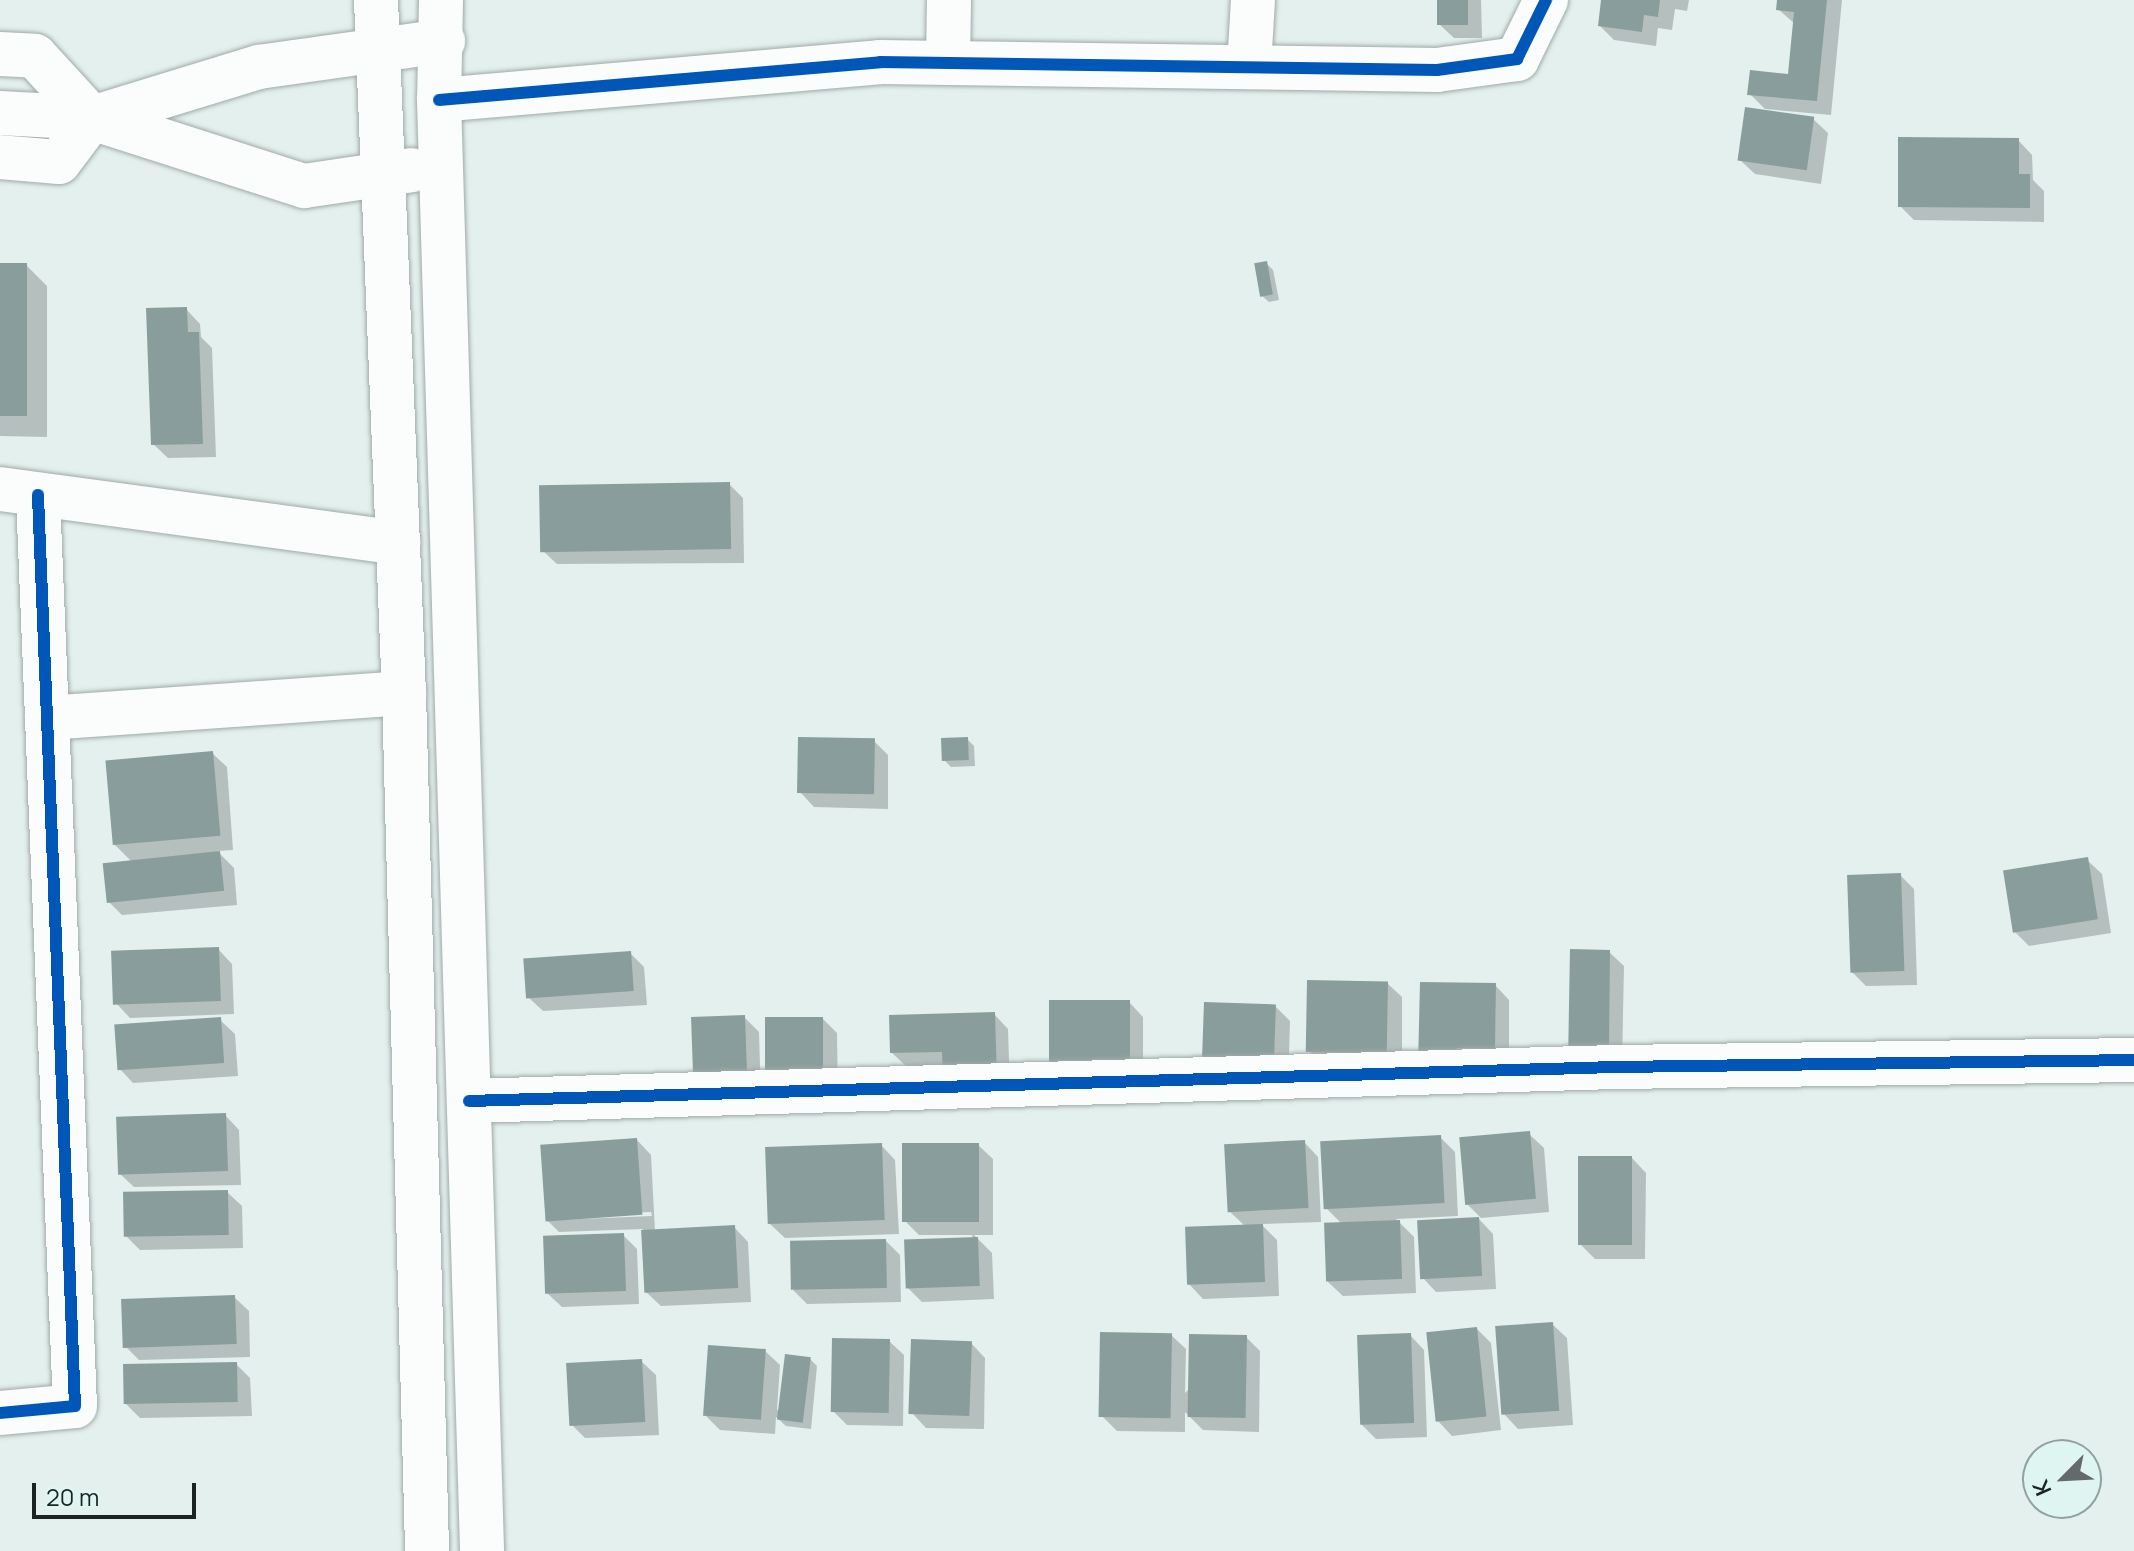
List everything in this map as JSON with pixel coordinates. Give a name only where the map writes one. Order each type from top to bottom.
[{"type":"street","points":[[376,0],[404,693],[427,1551]]},
{"type":"street","points":[[948,63],[949,0]]},
{"type":"street","points":[[1249,67],[1253,0]]},
{"type":"street","points":[[439,100],[880,62],[1437,70],[1517,59],[1546,0]]},
{"type":"street","points":[[0,157],[59,162],[92,118],[259,67],[378,48],[442,20],[439,100],[482,1551]]},
{"type":"street","points":[[0,54],[35,56],[92,118]]},
{"type":"street","points":[[0,113],[92,118],[304,186],[383,176],[442,164]]},
{"type":"street","points":[[0,1413],[75,1406],[47,718],[19,492],[398,543]]},
{"type":"street","points":[[47,718],[404,693]]},
{"type":"street","points":[[469,1101],[1616,1067],[2134,1060]]},
{"type":"building","points":[[1437,0],[1468,0],[1468,25],[1437,25]]},
{"type":"building","points":[[1601,0],[1660,0],[1658,17],[1644,15],[1642,32],[1598,26]]},
{"type":"building","points":[[1777,0],[1827,0],[1817,101],[1747,95],[1750,70],[1788,74],[1794,12],[1776,10]]},
{"type":"building","points":[[1745,107],[1814,117],[1807,170],[1737,160]]},
{"type":"building","points":[[1898,137],[2019,138],[2019,174],[2030,174],[2030,208],[1898,207]]},
{"type":"building","points":[[1267,261],[1273,294],[1260,297],[1254,263]]},
{"type":"building","points":[[0,263],[27,263],[27,416],[0,416]]},
{"type":"building","points":[[187,307],[188,332],[199,332],[203,444],[151,445],[146,308]]},
{"type":"building","points":[[730,482],[731,549],[540,552],[539,485]]},
{"type":"building","points":[[798,737],[875,738],[874,794],[797,793]]},
{"type":"building","points":[[968,737],[969,760],[942,761],[941,738]]},
{"type":"building","points":[[213,751],[220,836],[113,845],[105,760]]},
{"type":"building","points":[[220,851],[224,891],[107,903],[103,863]]},
{"type":"building","points":[[2088,857],[2098,919],[2013,933],[2003,870]]},
{"type":"building","points":[[1901,873],[1904,971],[1850,973],[1847,875]]},
{"type":"building","points":[[219,947],[221,1001],[113,1005],[111,951]]},
{"type":"building","points":[[1570,949],[1610,950],[1609,1049],[1568,1063]]},
{"type":"building","points":[[631,951],[634,991],[526,998],[523,959]]},
{"type":"building","points":[[1307,980],[1388,981],[1387,1053],[1306,1052]]},
{"type":"building","points":[[1420,982],[1496,983],[1495,1049],[1457,1048],[1456,1066],[1418,1065]]},
{"type":"building","points":[[1049,1000],[1130,1000],[1130,1074],[1049,1074]]},
{"type":"building","points":[[1204,1002],[1276,1005],[1274,1074],[1202,1072]]},
{"type":"building","points":[[995,1012],[997,1080],[943,1081],[942,1052],[890,1053],[889,1015]]},
{"type":"building","points":[[745,1015],[748,1087],[694,1089],[691,1017]]},
{"type":"building","points":[[221,1017],[224,1063],[117,1070],[114,1024]]},
{"type":"building","points":[[765,1017],[823,1017],[823,1085],[765,1085]]},
{"type":"building","points":[[226,1113],[228,1171],[118,1175],[116,1117]]},
{"type":"building","points":[[1530,1131],[1536,1199],[1465,1205],[1459,1137]]},
{"type":"building","points":[[1441,1135],[1445,1203],[1324,1209],[1320,1141]]},
{"type":"building","points":[[637,1138],[642,1215],[546,1222],[540,1145]]},
{"type":"building","points":[[1305,1140],[1309,1208],[1228,1212],[1224,1144]]},
{"type":"building","points":[[882,1143],[885,1220],[768,1224],[765,1147]]},
{"type":"building","points":[[902,1143],[979,1143],[979,1222],[902,1222]]},
{"type":"building","points":[[1578,1156],[1632,1156],[1632,1245],[1578,1245]]},
{"type":"building","points":[[228,1190],[229,1235],[124,1237],[123,1192]]},
{"type":"building","points":[[1479,1217],[1482,1276],[1420,1279],[1417,1220]]},
{"type":"building","points":[[1400,1220],[1402,1279],[1326,1282],[1324,1223]]},
{"type":"building","points":[[1263,1224],[1265,1282],[1187,1285],[1185,1227]]},
{"type":"building","points":[[735,1225],[738,1288],[644,1293],[641,1230]]},
{"type":"building","points":[[624,1233],[626,1291],[545,1294],[543,1236]]},
{"type":"building","points":[[978,1237],[980,1286],[906,1289],[904,1240]]},
{"type":"building","points":[[886,1239],[887,1288],[791,1290],[790,1241]]},
{"type":"building","points":[[235,1295],[237,1344],[123,1348],[121,1299]]},
{"type":"building","points":[[1553,1322],[1559,1411],[1501,1415],[1495,1326]]},
{"type":"building","points":[[1477,1327],[1486,1417],[1436,1422],[1426,1332]]},
{"type":"building","points":[[1100,1332],[1172,1333],[1171,1418],[1099,1417]]},
{"type":"building","points":[[1411,1333],[1414,1423],[1360,1425],[1357,1335]]},
{"type":"building","points":[[1189,1334],[1247,1335],[1246,1418],[1188,1417]]},
{"type":"building","points":[[832,1338],[890,1339],[889,1413],[831,1412]]},
{"type":"building","points":[[911,1339],[972,1341],[969,1416],[908,1414]]},
{"type":"building","points":[[708,1345],[766,1349],[761,1420],[703,1416]]},
{"type":"building","points":[[785,1354],[811,1357],[803,1423],[777,1420]]},
{"type":"building","points":[[642,1359],[645,1422],[569,1426],[566,1363]]},
{"type":"building","points":[[237,1362],[238,1402],[124,1404],[123,1364]]},
{"type":"cycle path","points":[[439,100],[880,62],[1437,70],[1517,59],[1546,0]]},
{"type":"cycle path","points":[[0,1413],[75,1406],[38,495]]},
{"type":"cycle path","points":[[469,1101],[1616,1067],[2134,1060]]}]
